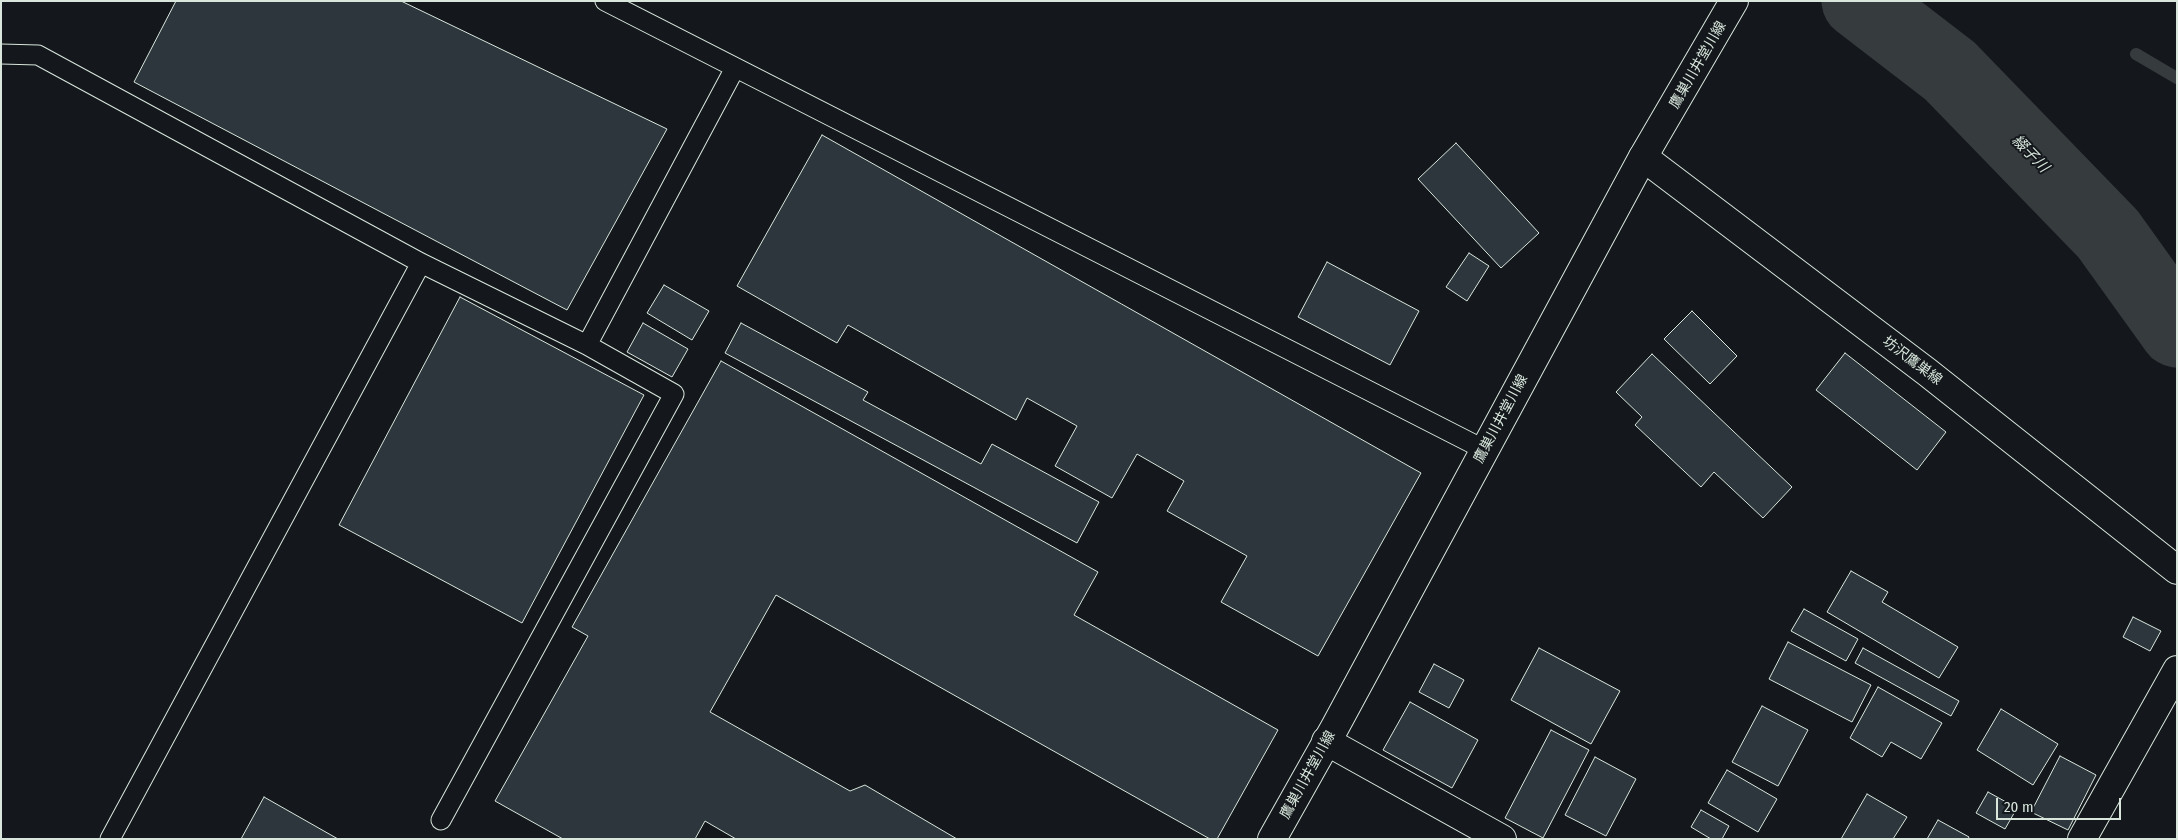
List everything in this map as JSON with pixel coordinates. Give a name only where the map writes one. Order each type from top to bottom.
[{"type":"main road","name":"鷹巣川井堂川線","points":[[1272,839],[1643,157],[1734,1]]},
{"type":"main road","name":"坊沢鷹巣線","points":[[1643,157],[1927,372],[2177,570]]},
{"type":"main road","points":[[2082,839],[2177,670]]},
{"type":"main road","points":[[1326,741],[1502,839]]},
{"type":"lane","points":[[605,1],[1484,450]]},
{"type":"lane","points":[[1,54],[38,55],[421,263],[586,345],[674,394],[441,820]]},
{"type":"lane","points":[[586,345],[735,68]]},
{"type":"lane","points":[[110,839],[421,263]]},
{"type":"building","points":[[176,1],[401,1],[667,129],[567,310],[134,82]]},
{"type":"building","points":[[822,135],[1421,473],[1318,656],[1221,602],[1247,556],[1167,511],[1184,481],[1137,454],[1112,498],[1055,466],[1077,426],[1027,398],[1016,420],[848,325],[837,343],[737,286]]},
{"type":"building","points":[[1456,143],[1539,233],[1501,268],[1418,179]]},
{"type":"building","points":[[1469,253],[1489,266],[1467,301],[1446,287]]},
{"type":"building","points":[[1327,262],[1419,311],[1390,365],[1298,317]]},
{"type":"building","points":[[664,285],[709,311],[692,340],[647,313]]},
{"type":"building","points":[[460,297],[644,395],[522,623],[339,525]]},
{"type":"building","points":[[1692,311],[1737,356],[1710,384],[1664,339]]},
{"type":"building","points":[[643,323],[688,349],[672,377],[627,352]]},
{"type":"building","points":[[741,323],[868,392],[863,400],[981,464],[992,444],[1099,502],[1077,543],[725,353]]},
{"type":"building","points":[[1845,353],[1946,432],[1917,470],[1816,390]]},
{"type":"building","points":[[1652,354],[1792,487],[1763,518],[1714,472],[1701,487],[1635,425],[1642,417],[1616,392]]},
{"type":"building","points":[[721,361],[1098,572],[1074,615],[1278,730],[1217,839],[1210,839],[776,595],[710,712],[850,791],[865,785],[957,839],[736,839],[705,821],[695,839],[563,839],[495,801],[588,636],[572,627]]},
{"type":"building","points":[[1851,571],[1888,592],[1882,602],[1958,647],[1939,678],[1827,612]]},
{"type":"building","points":[[1804,609],[1858,639],[1846,661],[1791,631]]},
{"type":"building","points":[[2133,617],[2161,631],[2150,651],[2123,637]]},
{"type":"building","points":[[1788,642],[1871,685],[1852,722],[1769,679]]},
{"type":"building","points":[[1539,648],[1620,691],[1591,744],[1511,700]]},
{"type":"building","points":[[1863,648],[1959,701],[1951,716],[1855,663]]},
{"type":"building","points":[[1434,664],[1464,680],[1449,708],[1419,692]]},
{"type":"building","points":[[1878,687],[1942,723],[1921,759],[1891,742],[1882,757],[1850,738]]},
{"type":"building","points":[[1410,702],[1478,740],[1452,788],[1383,750]]},
{"type":"building","points":[[1762,706],[1808,730],[1778,786],[1732,762]]},
{"type":"building","points":[[2001,709],[2058,744],[2033,785],[1977,750]]},
{"type":"building","points":[[1551,730],[1589,750],[1543,838],[1505,818]]},
{"type":"building","points":[[2060,756],[2096,775],[2068,830],[2031,812]]},
{"type":"building","points":[[1595,757],[1636,779],[1606,836],[1565,815]]},
{"type":"building","points":[[1727,770],[1777,799],[1758,832],[1708,803]]},
{"type":"building","points":[[1988,792],[2017,808],[2005,829],[1976,813]]},
{"type":"building","points":[[1867,794],[1907,817],[1893,839],[1841,839]]},
{"type":"building","points":[[264,797],[338,839],[241,839]]},
{"type":"building","points":[[1701,810],[1729,826],[1722,839],[1711,839],[1691,827]]},
{"type":"building","points":[[1938,820],[1969,837],[1968,839],[1927,839]]},
{"type":"waterway","name":"綴子川","points":[[1859,1],[1950,71],[2108,234],[2177,330]]},
{"type":"waterway","points":[[2136,54],[2177,78]]}]
